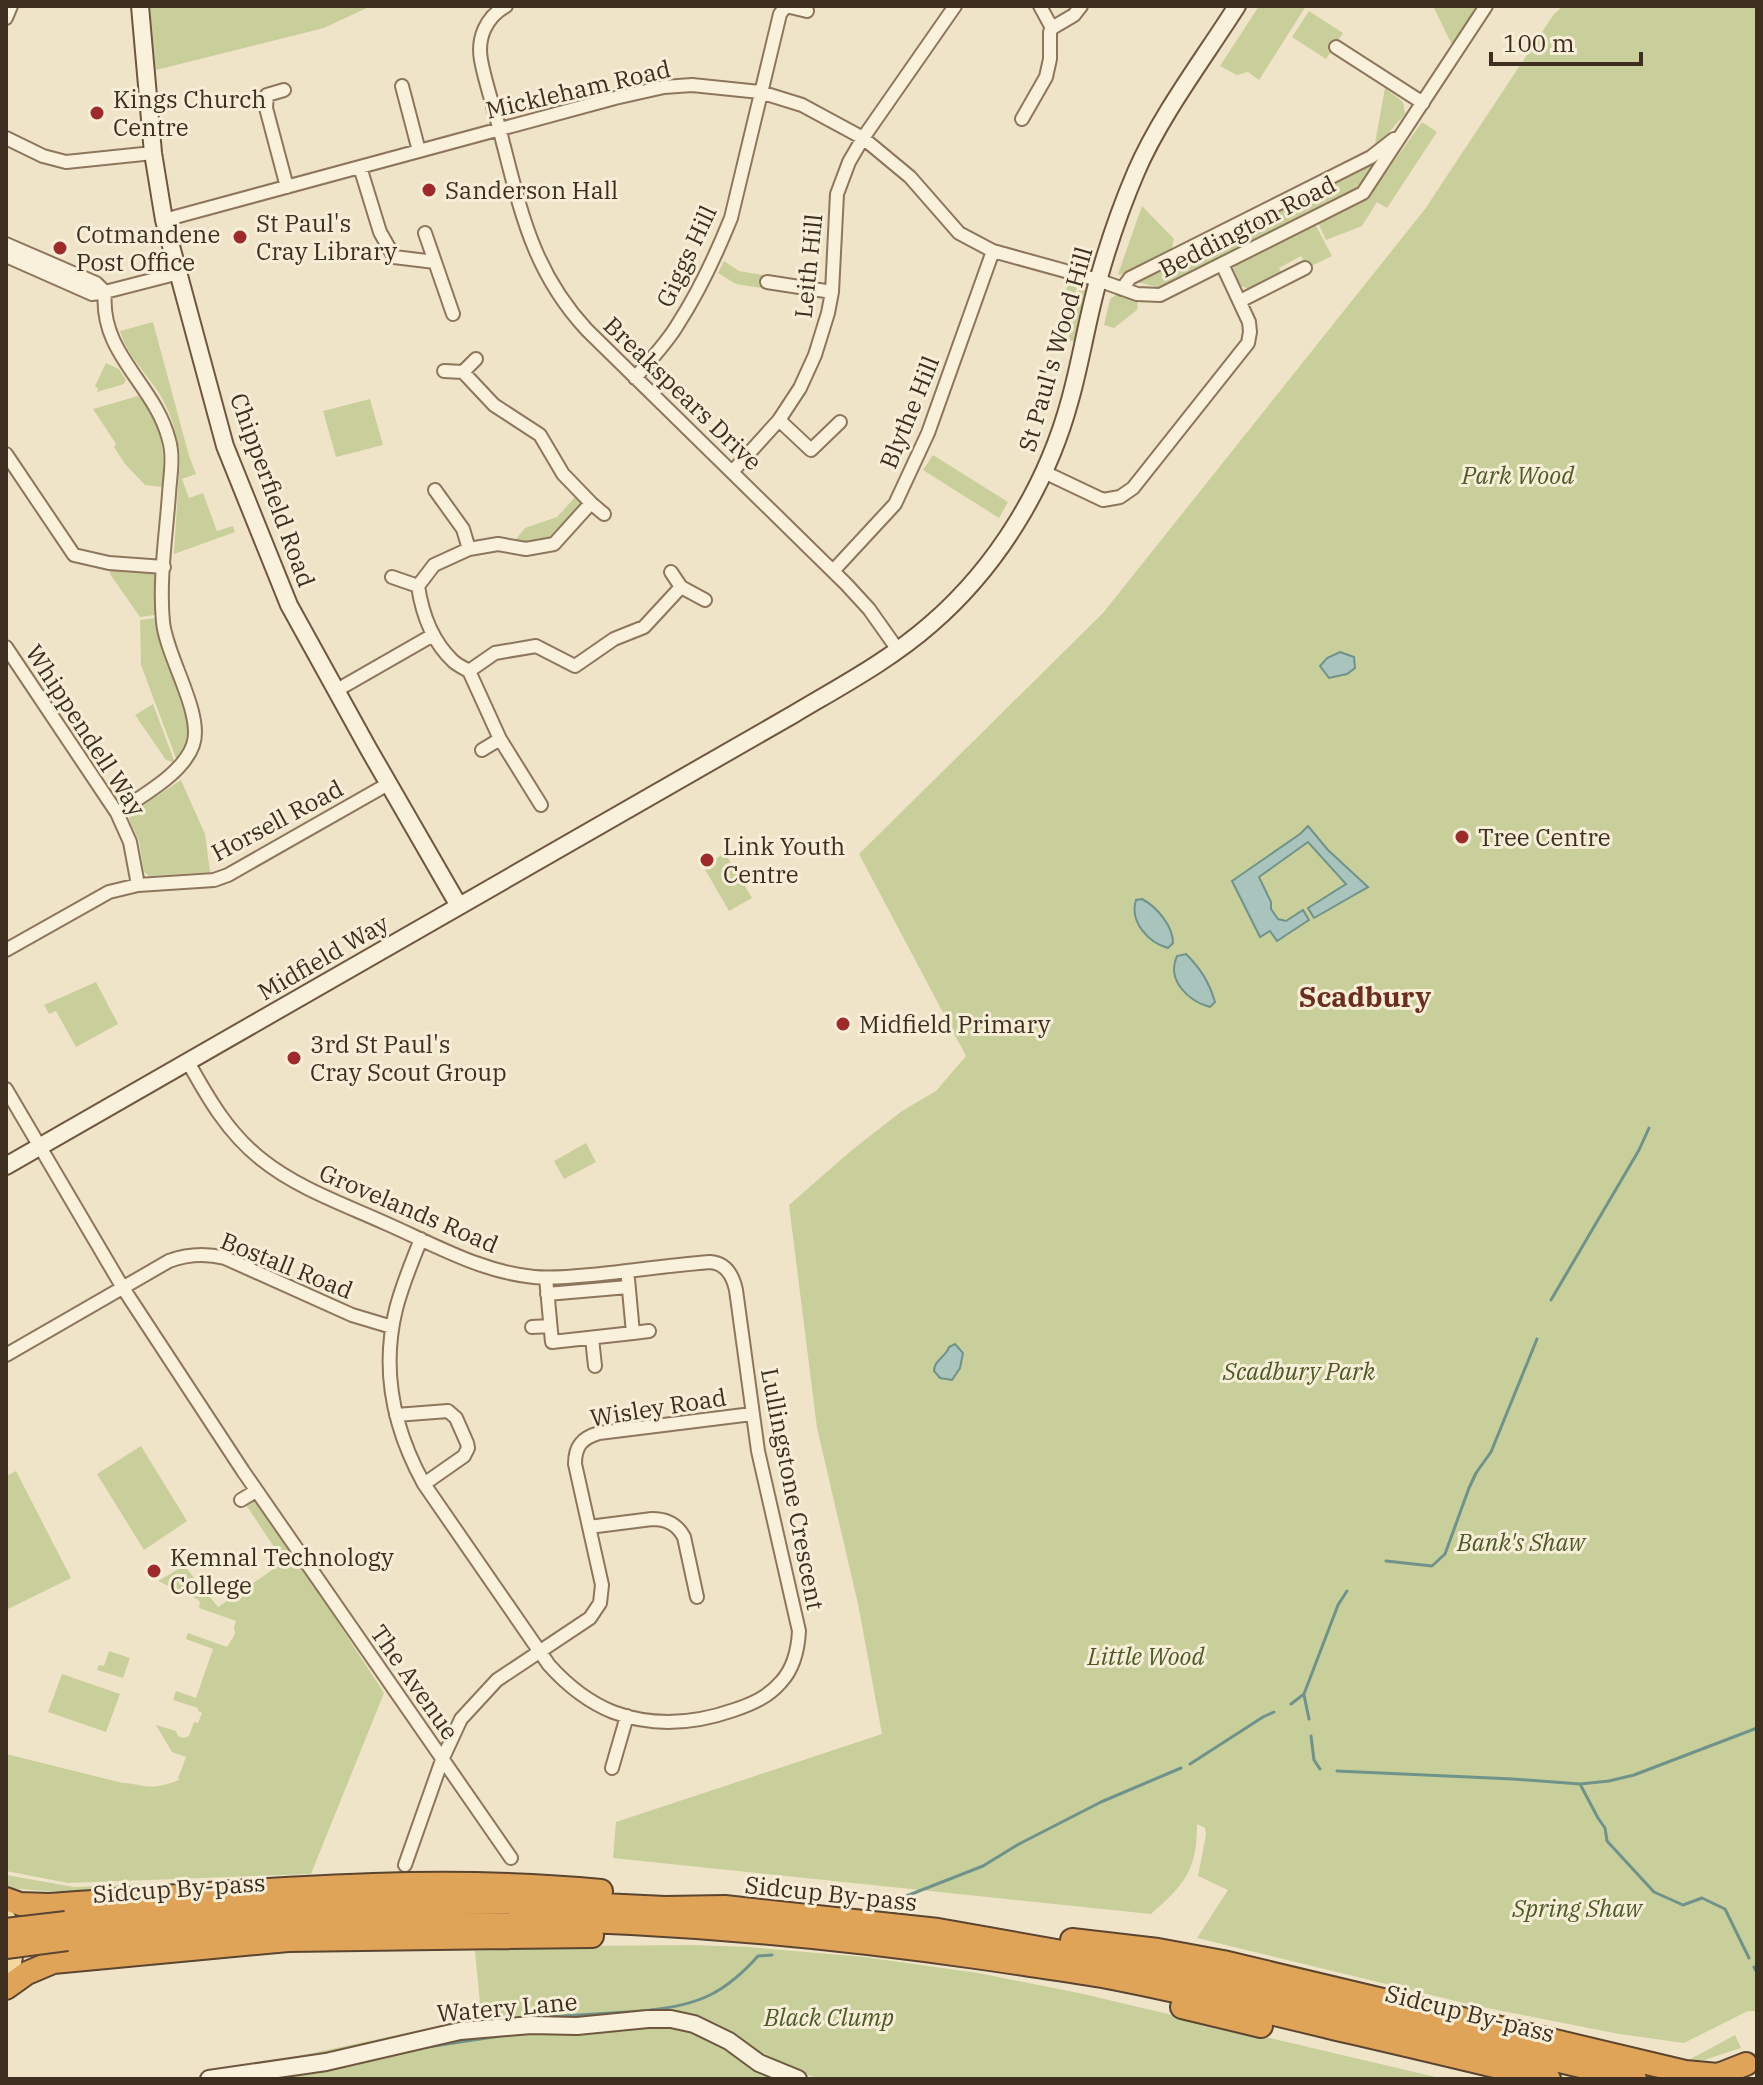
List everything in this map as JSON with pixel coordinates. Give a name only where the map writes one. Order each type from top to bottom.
[{"type":"highway","points":[[6,1899],[20,1904],[49,1905],[366,1884],[505,1883],[640,1894],[725,1907]]},
{"type":"highway","name":"Sidcup By-pass","points":[[6,1947],[66,1931],[166,1914],[354,1903],[540,1902],[665,1908],[725,1907],[938,1930],[1220,1980],[1635,2079]]},
{"type":"highway","name":"Sidcup By-pass","points":[[6,1930],[166,1930],[369,1920],[539,1920],[753,1932],[922,1949],[1100,1976],[1222,2000],[1549,2079]]},
{"type":"highway","points":[[938,1930],[1010,1932],[1158,1950],[1223,1962],[1685,2072],[1718,2075],[1744,2067]]},
{"type":"highway","points":[[6,1986],[53,1962],[266,1941],[753,1932]]},
{"type":"highway","points":[[922,1949],[1488,2079]]},
{"type":"main road","points":[[6,1918],[14,1939],[6,1986]]},
{"type":"street","points":[[6,18],[11,6]]},
{"type":"street","name":"Chipperfield Road","points":[[140,6],[153,153],[164,220],[225,446],[289,605],[459,906]]},
{"type":"street","name":"Breakspears Drive","points":[[506,6],[488,22],[480,46],[482,69],[529,238],[545,274],[577,319],[833,571],[869,609],[898,650]]},
{"type":"street","points":[[786,6],[807,11]]},
{"type":"street","name":"Giggs Hill","points":[[635,378],[677,327],[710,269],[731,218],[780,14],[786,6]]},
{"type":"street","name":"Leith Hill","points":[[732,472],[779,420],[800,388],[815,355],[832,292],[837,194],[849,162],[955,6]]},
{"type":"street","points":[[1040,6],[1052,28]]},
{"type":"street","points":[[1022,119],[1046,77],[1052,28],[1074,15],[1081,6]]},
{"type":"street","name":"St Paul's Wood Hill","points":[[664,789],[898,650],[931,624],[978,575],[1011,530],[1044,472],[1070,400],[1098,280],[1138,169],[1168,112],[1237,6]]},
{"type":"street","name":"Beddington Road","points":[[1098,280],[1145,296],[1160,295],[1363,193],[1486,6]]},
{"type":"street","points":[[1336,47],[1423,103]]},
{"type":"street","name":"Mickleham Road","points":[[164,220],[615,98],[664,87],[692,85],[760,92],[802,105],[863,138],[910,177],[959,233],[993,251],[1098,280]]},
{"type":"street","points":[[402,86],[399,101],[419,151]]},
{"type":"street","points":[[284,90],[267,95],[266,108],[287,187]]},
{"type":"street","name":"Beddington Road","points":[[1122,289],[1130,278],[1371,157],[1406,129]]},
{"type":"street","points":[[6,138],[43,156],[66,162],[153,153]]},
{"type":"street","points":[[360,167],[380,232],[394,257],[435,262]]},
{"type":"street","points":[[425,233],[453,314]]},
{"type":"street","points":[[6,244],[96,283],[105,292],[104,307],[113,343],[154,402],[170,441],[163,626],[194,719],[195,742],[178,768],[117,813]]},
{"type":"street","name":"Blythe Hill","points":[[833,571],[895,504],[928,433],[993,251]]},
{"type":"street","points":[[6,256],[92,294],[179,273]]},
{"type":"street","points":[[1044,472],[1103,500],[1129,492],[1245,349],[1250,337],[1250,327],[1222,264]]},
{"type":"street","points":[[1240,301],[1305,268]]},
{"type":"street","points":[[767,282],[832,292]]},
{"type":"street","points":[[463,372],[476,359]]},
{"type":"street","points":[[444,371],[463,372],[494,405],[540,435],[563,474],[604,514]]},
{"type":"street","points":[[779,420],[811,450],[840,422]]},
{"type":"street","points":[[6,454],[74,555],[109,563],[164,567]]},
{"type":"street","points":[[435,490],[463,529],[469,549]]},
{"type":"street","points":[[541,805],[500,739],[469,671],[453,661],[433,635],[422,609],[418,586],[434,565],[469,549],[498,544],[526,549],[554,544],[591,503]]},
{"type":"street","points":[[671,572],[681,587],[705,600]]},
{"type":"street","points":[[392,577],[418,586]]},
{"type":"street","points":[[469,671],[495,653],[536,646],[575,666],[614,639],[644,627],[681,587]]},
{"type":"street","points":[[337,690],[433,635]]},
{"type":"street","name":"Whippendell Way","points":[[6,647],[117,813],[130,842],[138,885]]},
{"type":"street","points":[[482,750],[500,739]]},
{"type":"street","name":"Horsell Road","points":[[6,950],[109,892],[138,885],[198,881],[228,875],[388,784]]},
{"type":"street","name":"Midfield Way","points":[[6,1166],[664,789]]},
{"type":"street","name":"Grovelands Road","points":[[188,1062],[223,1120],[260,1159],[294,1182],[484,1266],[546,1278],[716,1262]]},
{"type":"street","name":"The Avenue","points":[[6,1089],[123,1288],[256,1491],[511,1858]]},
{"type":"street","name":"Lullingstone Crescent","points":[[421,1239],[392,1327],[390,1368],[396,1415],[406,1447],[424,1484],[539,1652],[559,1676],[602,1707],[627,1716],[668,1722],[699,1720],[762,1698],[781,1682],[792,1665],[798,1642],[797,1620],[758,1451],[734,1281],[730,1272],[716,1262]]},
{"type":"street","name":"Bostall Road","points":[[6,1355],[169,1261],[193,1254],[225,1258],[352,1315],[392,1327]]},
{"type":"street","points":[[627,1271],[633,1333]]},
{"type":"street","points":[[546,1278],[552,1342],[649,1331]]},
{"type":"street","points":[[547,1294],[628,1287]]},
{"type":"street","points":[[532,1327],[550,1326]]},
{"type":"street","points":[[592,1338],[595,1366]]},
{"type":"street","points":[[396,1415],[448,1411],[456,1418],[467,1443],[464,1456],[424,1484]]},
{"type":"street","name":"Wisley Road","points":[[405,1865],[442,1760],[461,1719],[497,1680],[590,1618],[600,1603],[602,1585],[575,1464],[579,1443],[599,1433],[752,1414]]},
{"type":"street","points":[[241,1500],[256,1491]]},
{"type":"street","points":[[589,1527],[652,1519],[669,1522],[684,1537],[697,1597]]},
{"type":"street","points":[[612,1768],[627,1716]]},
{"type":"street","name":"Watery Lane","points":[[209,2079],[326,2062],[460,2031],[671,2019],[710,2031],[759,2063],[798,2079]]},
{"type":"green space","points":[[150,6],[371,6],[324,28],[156,70]]},
{"type":"green space","points":[[1259,6],[1306,6],[1259,80],[1248,72],[1237,75],[1220,66]]},
{"type":"green space","points":[[1433,6],[1479,6],[1452,45]]},
{"type":"green space","name":"Scadbury Park","points":[[1563,6],[1757,6],[1757,2011],[1748,2011],[1684,2043],[1619,2034],[1472,2005],[1197,1938],[1228,1890],[1198,1876],[1206,1835],[1205,1828],[1197,1824],[1195,1853],[1187,1875],[1173,1894],[1151,1914],[613,1858],[616,1822],[882,1734],[858,1604],[817,1428],[789,1205],[902,1111],[936,1091],[966,1056],[859,854],[1103,613],[1425,209],[1554,14]]},
{"type":"green space","points":[[1309,11],[1343,33],[1326,59],[1292,37]]},
{"type":"green space","points":[[1385,88],[1403,102],[1405,114],[1383,139],[1375,143]]},
{"type":"green space","points":[[1422,122],[1437,132],[1387,208],[1377,202],[1362,226],[1326,240],[1318,223],[1369,196]]},
{"type":"green space","points":[[1387,151],[1360,189],[1160,288],[1134,281]]},
{"type":"green space","points":[[1142,206],[1174,239],[1172,249],[1120,275],[1118,274]]},
{"type":"green space","points":[[1315,224],[1332,256],[1307,268],[1301,256],[1279,268],[1283,275],[1252,290],[1241,286],[1233,268],[1235,265]]},
{"type":"green space","points":[[724,261],[739,271],[763,275],[761,288],[736,284],[718,273]]},
{"type":"green space","points":[[1068,282],[1077,287],[1065,340],[1056,338]]},
{"type":"green space","points":[[1080,285],[1089,287],[1077,342],[1068,340]]},
{"type":"green space","points":[[1117,294],[1138,301],[1137,310],[1114,328],[1104,325],[1110,299]]},
{"type":"green space","points":[[153,322],[196,474],[182,479],[189,498],[203,493],[217,531],[233,526],[235,532],[174,554],[180,456],[177,438],[162,398],[131,354],[120,331]]},
{"type":"green space","points":[[106,363],[119,369],[126,380],[124,384],[97,392],[95,386]]},
{"type":"green space","points":[[138,396],[157,426],[163,463],[162,487],[145,485],[125,464],[93,409]]},
{"type":"green space","points":[[370,399],[383,445],[336,457],[323,411]]},
{"type":"green space","points":[[933,455],[1008,502],[999,518],[923,470]]},
{"type":"green space","points":[[576,496],[581,503],[580,509],[552,540],[527,546],[512,544],[525,528],[557,517]]},
{"type":"green space","points":[[110,570],[156,574],[155,615],[140,617]]},
{"type":"green space","points":[[156,618],[161,644],[188,724],[185,749],[177,761],[141,665],[140,620]]},
{"type":"green space","points":[[153,704],[175,763],[166,760],[135,715]]},
{"type":"green space","points":[[181,780],[205,834],[210,872],[149,876],[144,872],[139,841],[129,819],[130,814]]},
{"type":"green space","points":[[725,853],[752,898],[729,911],[703,866]]},
{"type":"green space","points":[[96,982],[118,1024],[76,1047],[56,1011],[49,1014],[44,1005]]},
{"type":"green space","points":[[586,1143],[596,1162],[564,1179],[554,1161]]},
{"type":"green space","points":[[141,1446],[187,1521],[144,1550],[97,1474]]},
{"type":"green space","points":[[16,1471],[71,1578],[6,1610],[6,1476]]},
{"type":"green space","points":[[255,1495],[384,1693],[311,1874],[68,1883],[6,1871],[6,1754],[123,1783],[153,1786],[179,1780],[186,1757],[172,1752],[156,1725],[176,1731],[183,1738],[189,1736],[194,1722],[198,1723],[202,1713],[198,1708],[173,1700],[176,1691],[196,1698],[213,1649],[186,1639],[188,1633],[227,1647],[235,1634],[236,1621],[199,1608],[197,1599],[158,1581],[182,1567],[187,1569],[218,1607],[284,1562],[244,1502]]},
{"type":"green space","points":[[109,1651],[130,1658],[123,1678],[97,1670],[99,1665],[104,1666]]},
{"type":"green space","points":[[62,1674],[120,1694],[106,1732],[48,1712]]},
{"type":"green space","points":[[6,1875],[74,1887],[298,1878],[74,1893],[6,1888]]},
{"type":"green space","name":"Black Clump","points":[[692,1945],[864,1957],[978,1973],[1079,1993],[1444,2079],[822,2079],[784,2069],[731,2038],[631,2016],[275,2061],[477,2018],[480,2004],[475,1951]]},
{"type":"green space","points":[[617,2027],[692,2027],[786,2079],[271,2079],[407,2053],[455,2036]]},
{"type":"green space","points":[[1735,2035],[1741,2048],[1704,2060],[1685,2062]]},
{"type":"water","points":[[1340,652],[1354,657],[1355,668],[1347,674],[1329,678],[1320,666],[1327,658]]},
{"type":"water","points":[[1308,826],[1328,850],[1368,887],[1314,918],[1308,908],[1346,884],[1308,842],[1259,877],[1278,919],[1286,921],[1303,910],[1309,920],[1277,941],[1270,931],[1260,937],[1232,881]]},
{"type":"water","points":[[1142,899],[1167,924],[1173,943],[1168,948],[1154,941],[1138,924],[1136,900]]},
{"type":"water","points":[[1186,954],[1210,988],[1215,1002],[1210,1007],[1187,995],[1177,981],[1174,965],[1177,956]]},
{"type":"water","points":[[955,1344],[963,1353],[960,1368],[952,1380],[940,1378],[934,1371],[936,1364]]},
{"type":"waterway","points":[[1551,1300],[1649,1128]]},
{"type":"waterway","points":[[1386,1561],[1432,1566],[1445,1554],[1469,1488],[1491,1452],[1537,1339]]},
{"type":"waterway","points":[[1291,1704],[1304,1694],[1338,1605],[1347,1591]]},
{"type":"waterway","points":[[1304,1695],[1309,1719]]},
{"type":"waterway","points":[[1190,1764],[1274,1712]]},
{"type":"waterway","points":[[1580,1784],[1634,1775],[1757,1728]]},
{"type":"waterway","points":[[1311,1736],[1314,1760],[1320,1769]]},
{"type":"waterway","points":[[891,1902],[983,1866],[1101,1802],[1181,1768]]},
{"type":"waterway","points":[[1337,1771],[1580,1784],[1605,1828],[1607,1841],[1654,1892],[1683,1905],[1702,1898],[1725,1909],[1749,1958]]},
{"type":"waterway","points":[[650,2010],[683,2005],[710,1995],[734,1979],[758,1956],[772,1955]]},
{"type":"waterway","points":[[1754,1967],[1757,1973]]},
{"type":"waterway","points":[[547,2017],[643,2011]]},
{"type":"waterway","points":[[427,2047],[514,2034]]},
{"type":"place","name":"Kings Church Centre","points":[[97,113]]},
{"type":"place","name":"Sanderson Hall","points":[[429,190]]},
{"type":"place","name":"St Paul's Cray Library","points":[[240,237]]},
{"type":"place","name":"Cotmandene Post Office","points":[[60,248]]},
{"type":"place","name":"Tree Centre","points":[[1462,837]]},
{"type":"place","name":"Link Youth Centre","points":[[707,860]]},
{"type":"place","name":"Midfield Primary","points":[[843,1024]]},
{"type":"place","name":"3rd St Paul's Cray Scout Group","points":[[294,1058]]},
{"type":"place","name":"Kemnal Technology College","points":[[154,1571]]},
{"type":"district","name":"Scadbury","points":[[1365,996]]},
{"type":"park label","name":"Park Wood","points":[[1518,475]]},
{"type":"park label","name":"Bank's Shaw","points":[[1521,1542]]},
{"type":"park label","name":"Little Wood","points":[[1146,1656]]},
{"type":"park label","name":"Spring Shaw","points":[[1577,1908]]}]
